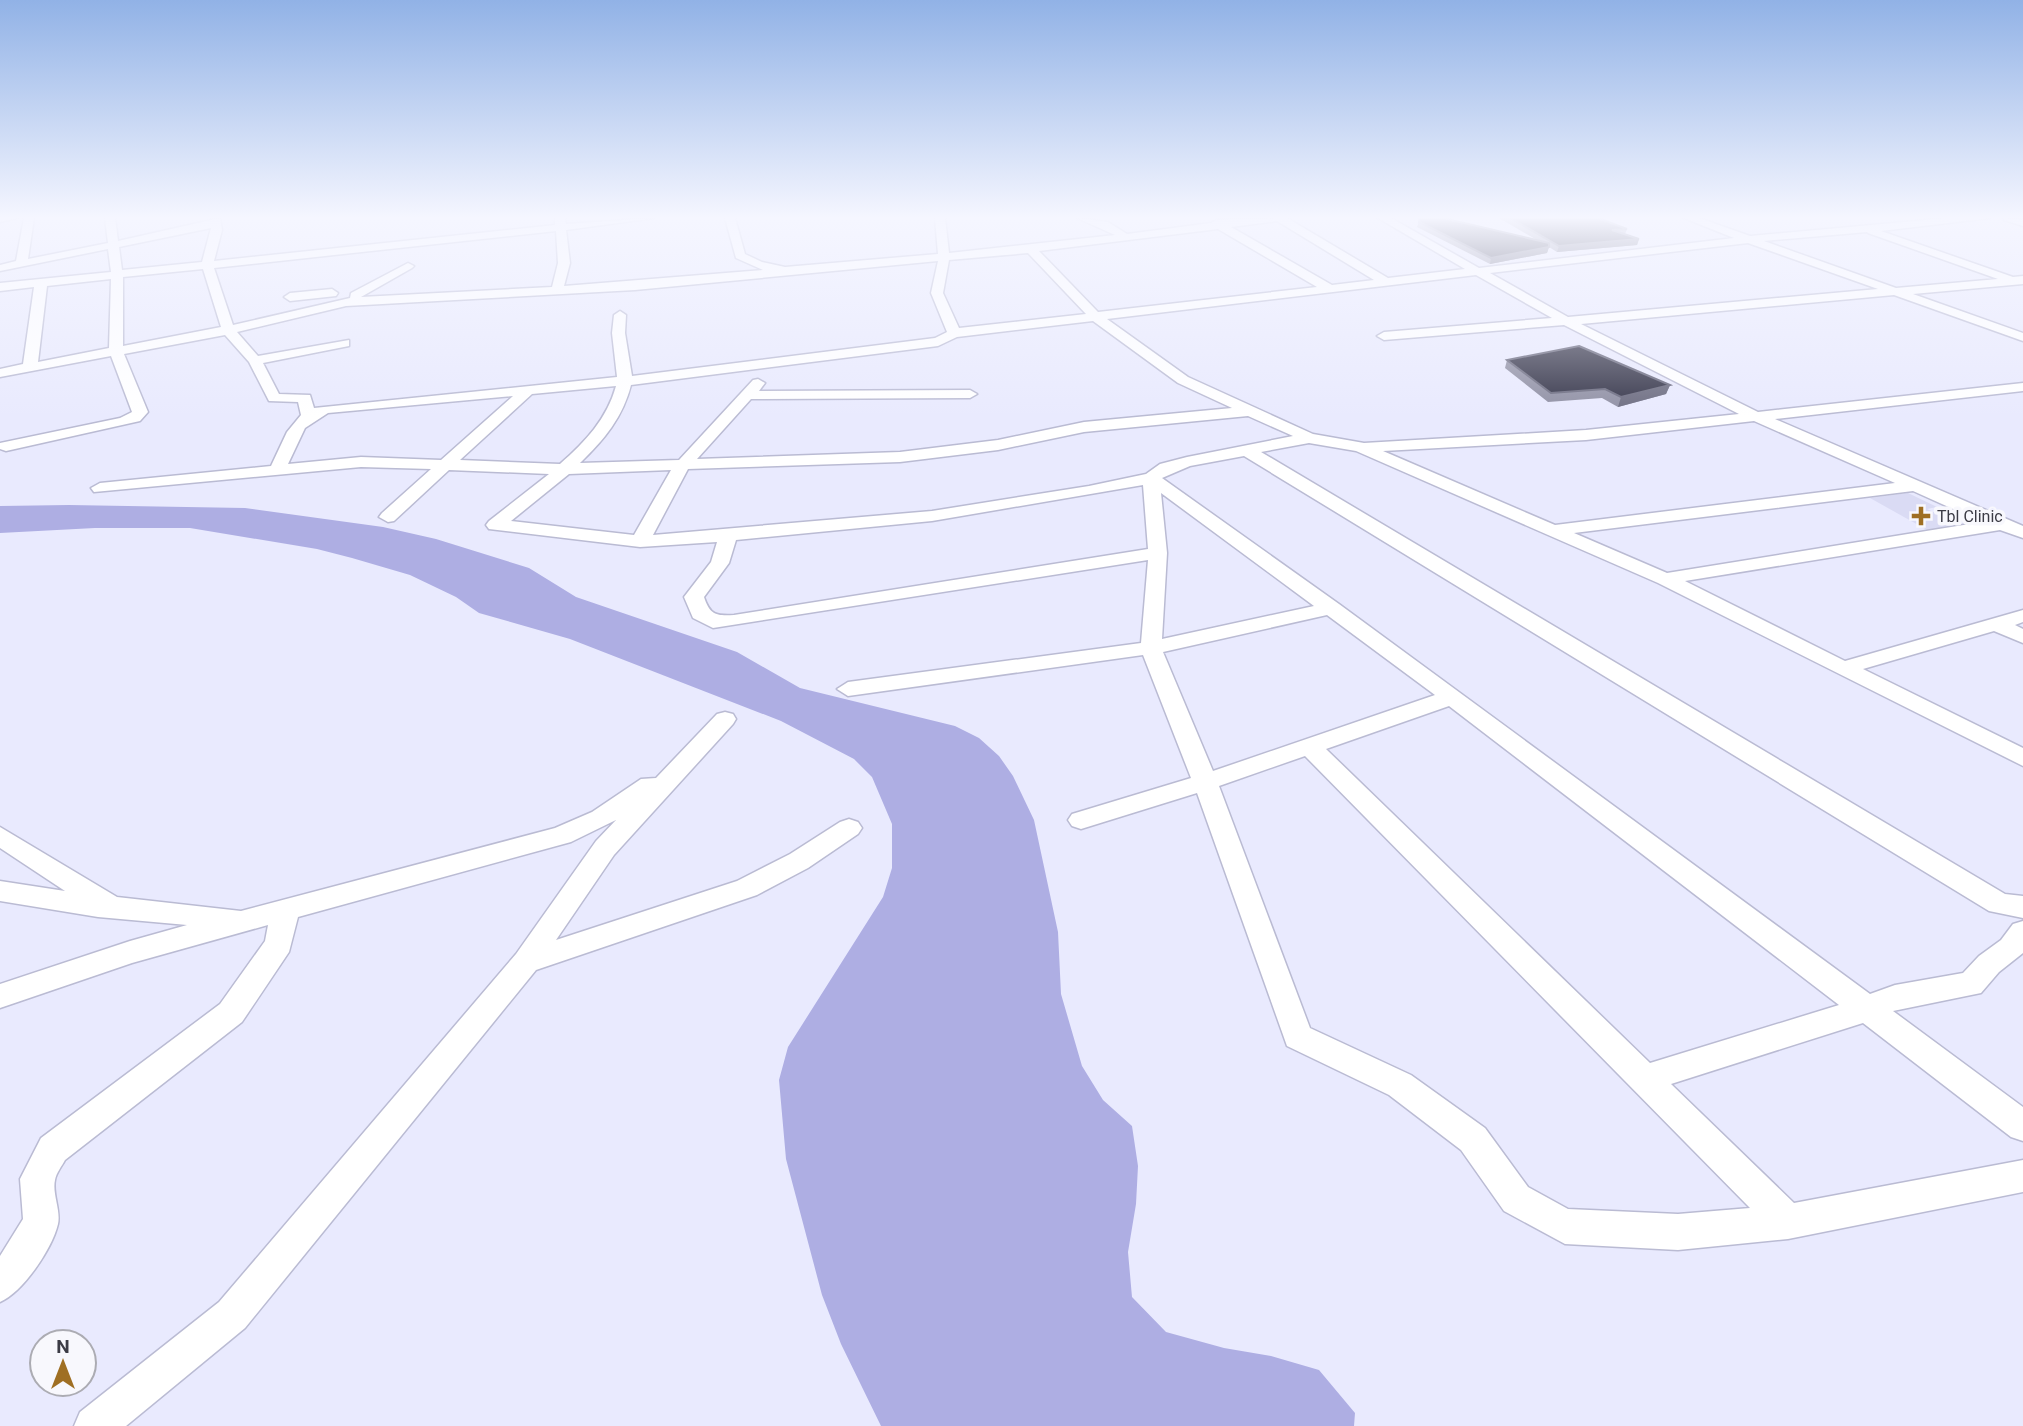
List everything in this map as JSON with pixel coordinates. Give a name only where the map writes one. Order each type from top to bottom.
[{"type":"street","points":[[0,287],[20,285]]},
{"type":"street","points":[[30,368],[41,285]]},
{"type":"street","points":[[6,446],[135,418],[140,412],[116,352],[117,285]]},
{"type":"street","points":[[214,285],[228,330],[256,361],[274,398],[305,398],[309,414]]},
{"type":"street","points":[[346,302],[376,285]]},
{"type":"street","points":[[557,291],[559,285]]},
{"type":"street","points":[[0,373],[228,330],[346,302],[631,285]]},
{"type":"street","points":[[939,285],[937,293],[954,332]]},
{"type":"street","points":[[1065,285],[1096,317],[1183,380],[1308,438],[1360,447],[1586,435],[2023,387]]},
{"type":"street","points":[[1322,285],[1332,290]]},
{"type":"street","points":[[278,469],[300,421],[309,414],[326,409],[625,381],[938,342],[954,332],[1375,285]]},
{"type":"street","points":[[1501,285],[1566,321],[1754,415],[2023,533]]},
{"type":"street","points":[[1882,285],[2023,337]]},
{"type":"street","points":[[1384,336],[1978,285]]},
{"type":"street","points":[[290,297],[366,290]]},
{"type":"street","points":[[620,315],[616,330],[625,381],[615,415],[561,469],[495,525],[640,541],[727,536],[932,516],[1151,478],[1166,468],[1308,438]]},
{"type":"street","points":[[256,361],[344,343]]},
{"type":"street","points":[[640,541],[682,467],[749,395],[765,364]]},
{"type":"street","points":[[388,517],[529,389]]},
{"type":"street","points":[[749,395],[970,394]]},
{"type":"street","points":[[100,488],[361,462],[561,469],[682,467],[954,452],[1084,427],[1250,411]]},
{"type":"street","points":[[1360,447],[1665,579],[2023,758]]},
{"type":"street","points":[[1245,450],[1999,904],[2023,907]]},
{"type":"street","points":[[1151,478],[1158,553],[1151,648],[1205,782],[1298,1037],[1400,1085],[1473,1139],[1516,1199],[1565,1226],[1678,1233],[1788,1222],[2023,1177]]},
{"type":"street","points":[[1151,478],[1451,696],[2023,1126]]},
{"type":"street","points":[[1554,531],[1913,486]]},
{"type":"street","points":[[1665,579],[2001,524]]},
{"type":"street","points":[[727,536],[726,555],[721,566],[705,578],[694,597],[701,614],[713,622],[734,621],[1158,553]]},
{"type":"street","points":[[848,689],[1151,648],[1332,608]]},
{"type":"street","points":[[1843,668],[2023,616]]},
{"type":"street","points":[[1997,624],[2023,637]]},
{"type":"street","points":[[1081,820],[1205,782],[1451,696]]},
{"type":"street","points":[[94,1426],[232,1315],[526,962],[605,848],[676,768],[725,719]]},
{"type":"street","points":[[1309,746],[1788,1222]]},
{"type":"street","points":[[0,996],[130,952],[562,835],[601,818],[676,768]]},
{"type":"street","points":[[526,962],[747,888],[799,861],[849,828]]},
{"type":"street","points":[[0,836],[112,907]]},
{"type":"street","points":[[0,891],[112,907],[243,921]]},
{"type":"street","points":[[0,1283],[12,1271],[41,1222],[37,1179],[53,1149],[231,1013],[279,944],[285,909]]},
{"type":"street","points":[[1644,1079],[1867,1009],[1895,997],[1972,984],[1989,964],[2011,948],[2023,932]]},
{"type":"shaded area","name":"Tbl Clinic","points":[[1908,493],[1937,507],[1927,509],[1957,523],[1929,531],[1870,498]]},
{"type":"water","points":[[0,506],[245,508],[383,527],[436,539],[529,568],[576,597],[737,652],[800,688],[955,726],[979,738],[999,756],[1013,776],[1034,820],[1058,932],[1061,994],[1082,1066],[1103,1100],[1132,1126],[1138,1166],[1136,1204],[1128,1252],[1132,1297],[1166,1332],[1319,1370],[1355,1413],[1354,1426],[881,1426],[841,1344],[822,1295],[786,1159],[779,1080],[788,1047],[883,897],[892,868],[892,824],[872,777],[854,759],[781,721],[570,639],[479,613],[456,597],[410,575],[352,558],[317,549],[190,528],[95,528],[0,533]]},
{"type":"building","points":[[1579,346],[1670,385],[1621,397],[1605,389],[1551,393],[1507,360]]},
{"type":"place","name":"Tbl Clinic","points":[[1921,516]]}]
